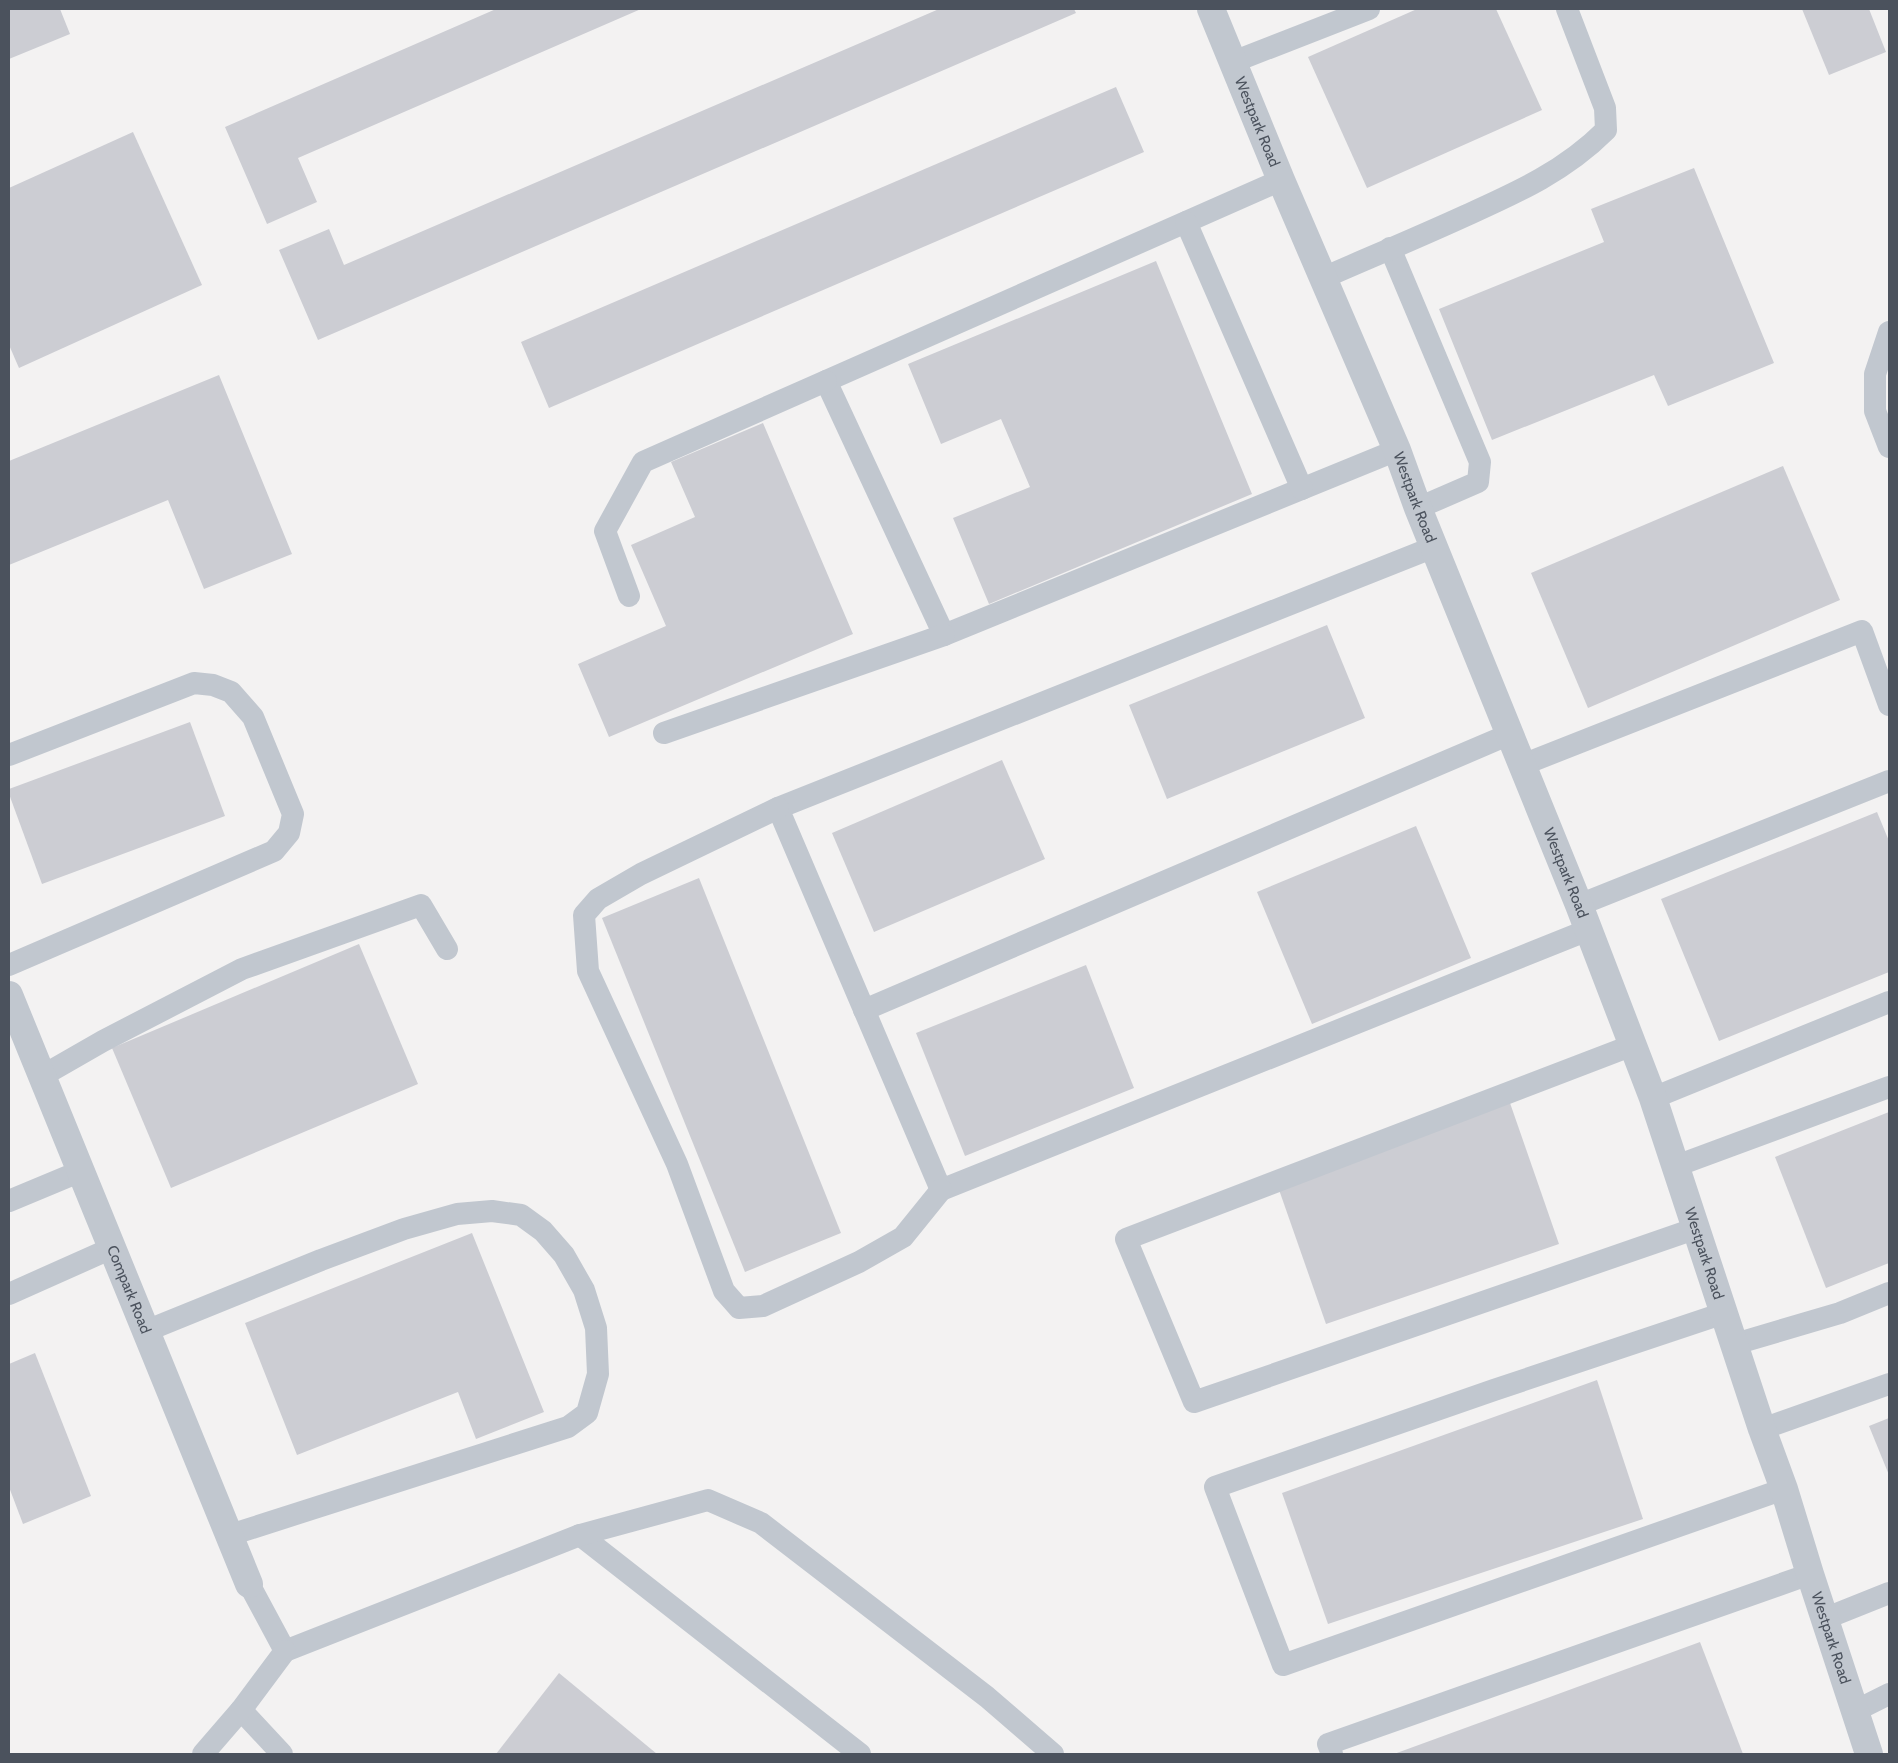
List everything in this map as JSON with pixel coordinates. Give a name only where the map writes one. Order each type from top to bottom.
[{"type":"street","name":"Westpark Road","points":[[1211,9],[1281,180],[1396,450],[1584,918],[1653,1098],[1762,1429],[1784,1489],[1824,1619],[1869,1754]]},
{"type":"street","name":"Compark Road","points":[[9,995],[249,1584]]},
{"type":"lane","points":[[1233,62],[1369,9]]},
{"type":"lane","points":[[1323,278],[1521,191],[1567,164],[1586,150],[1606,130],[1605,108],[1567,9]]},
{"type":"lane","points":[[629,596],[605,531],[644,462],[1281,180]]},
{"type":"lane","points":[[1186,222],[1302,489]]},
{"type":"lane","points":[[1390,248],[1480,462],[1478,482],[1418,508]]},
{"type":"lane","points":[[1889,332],[1874,374],[1875,411],[1889,447]]},
{"type":"lane","points":[[826,381],[944,635]]},
{"type":"lane","points":[[664,733],[944,635],[1396,450]]},
{"type":"lane","points":[[1434,547],[778,808],[640,874],[598,899],[584,915],[588,971],[677,1164],[724,1292],[739,1308],[763,1306],[858,1262],[903,1237],[941,1190],[1584,918],[1889,781]]},
{"type":"lane","points":[[1522,765],[1862,631],[1889,705]]},
{"type":"lane","points":[[9,755],[194,682],[213,685],[230,692],[252,717],[292,814],[289,833],[274,851],[9,965]]},
{"type":"lane","points":[[864,1010],[1510,734]]},
{"type":"lane","points":[[778,808],[941,1190]]},
{"type":"lane","points":[[42,1076],[103,1041],[242,969],[421,905],[447,949]]},
{"type":"lane","points":[[1653,1098],[1889,1002]]},
{"type":"lane","points":[[1633,1045],[1126,1239],[1194,1402],[1697,1228]]},
{"type":"lane","points":[[1676,1166],[1889,1087]]},
{"type":"lane","points":[[9,1201],[81,1171]]},
{"type":"lane","points":[[146,1330],[386,1236],[457,1214],[492,1211],[521,1215],[543,1231],[564,1255],[584,1290],[596,1328],[598,1374],[587,1413],[568,1427],[230,1535]]},
{"type":"lane","points":[[9,1294],[112,1248]]},
{"type":"lane","points":[[1734,1344],[1840,1313],[1889,1293]]},
{"type":"lane","points":[[1724,1313],[1494,1390],[1215,1487],[1283,1665],[1784,1489]]},
{"type":"lane","points":[[1762,1429],[1889,1384]]},
{"type":"lane","points":[[203,1754],[241,1710],[284,1651],[580,1535],[708,1500],[761,1523],[987,1697],[1053,1754]]},
{"type":"lane","points":[[580,1535],[860,1754]]},
{"type":"lane","points":[[1332,1754],[1328,1744],[1810,1574]]},
{"type":"lane","points":[[249,1584],[284,1651]]},
{"type":"lane","points":[[1824,1619],[1889,1592]]},
{"type":"lane","points":[[1855,1711],[1889,1694]]},
{"type":"lane","points":[[241,1710],[282,1754]]},
{"type":"building","points":[[9,9],[60,9],[70,34],[9,59]]},
{"type":"building","points":[[496,9],[641,9],[298,158],[317,202],[267,224],[225,127]]},
{"type":"building","points":[[939,9],[1074,9],[1076,13],[318,340],[279,250],[329,229],[344,265]]},
{"type":"building","points":[[1417,9],[1496,9],[1542,110],[1367,188],[1308,57]]},
{"type":"building","points":[[1802,9],[1869,9],[1886,52],[1829,75]]},
{"type":"building","points":[[1116,87],[1144,152],[549,408],[521,342]]},
{"type":"building","points":[[133,132],[202,285],[19,368],[9,345],[9,188]]},
{"type":"building","points":[[1694,168],[1774,363],[1668,406],[1654,375],[1492,440],[1439,309],[1604,242],[1591,209]]},
{"type":"building","points":[[1156,261],[1252,494],[989,604],[953,518],[1030,487],[1001,419],[941,444],[908,364]]},
{"type":"building","points":[[219,375],[292,554],[204,589],[168,500],[9,565],[9,461]]},
{"type":"building","points":[[763,423],[853,634],[609,737],[578,664],[666,626],[631,545],[695,517],[671,462]]},
{"type":"building","points":[[1783,466],[1840,600],[1588,708],[1531,573]]},
{"type":"building","points":[[1327,625],[1365,718],[1167,799],[1129,705]]},
{"type":"building","points":[[190,722],[225,816],[42,884],[9,794],[9,789]]},
{"type":"building","points":[[1002,760],[1045,859],[874,932],[832,833]]},
{"type":"building","points":[[1877,812],[1889,841],[1889,972],[1719,1041],[1661,899]]},
{"type":"building","points":[[1416,826],[1471,958],[1312,1024],[1257,892]]},
{"type":"building","points":[[699,878],[841,1233],[745,1272],[602,918]]},
{"type":"building","points":[[359,944],[418,1084],[171,1188],[112,1048]]},
{"type":"building","points":[[1086,965],[1134,1088],[965,1156],[916,1033]]},
{"type":"building","points":[[1510,1103],[1559,1244],[1326,1324],[1277,1184]]},
{"type":"building","points":[[1889,1112],[1889,1263],[1826,1288],[1775,1157]]},
{"type":"building","points":[[472,1233],[544,1412],[476,1439],[458,1392],[297,1455],[245,1323]]},
{"type":"building","points":[[35,1353],[91,1496],[23,1524],[9,1487],[9,1364]]},
{"type":"building","points":[[1597,1380],[1643,1519],[1328,1624],[1282,1493]]},
{"type":"building","points":[[1889,1418],[1889,1475],[1869,1426]]},
{"type":"building","points":[[1700,1642],[1743,1754],[1394,1754]]},
{"type":"building","points":[[559,1673],[657,1754],[496,1754]]}]
